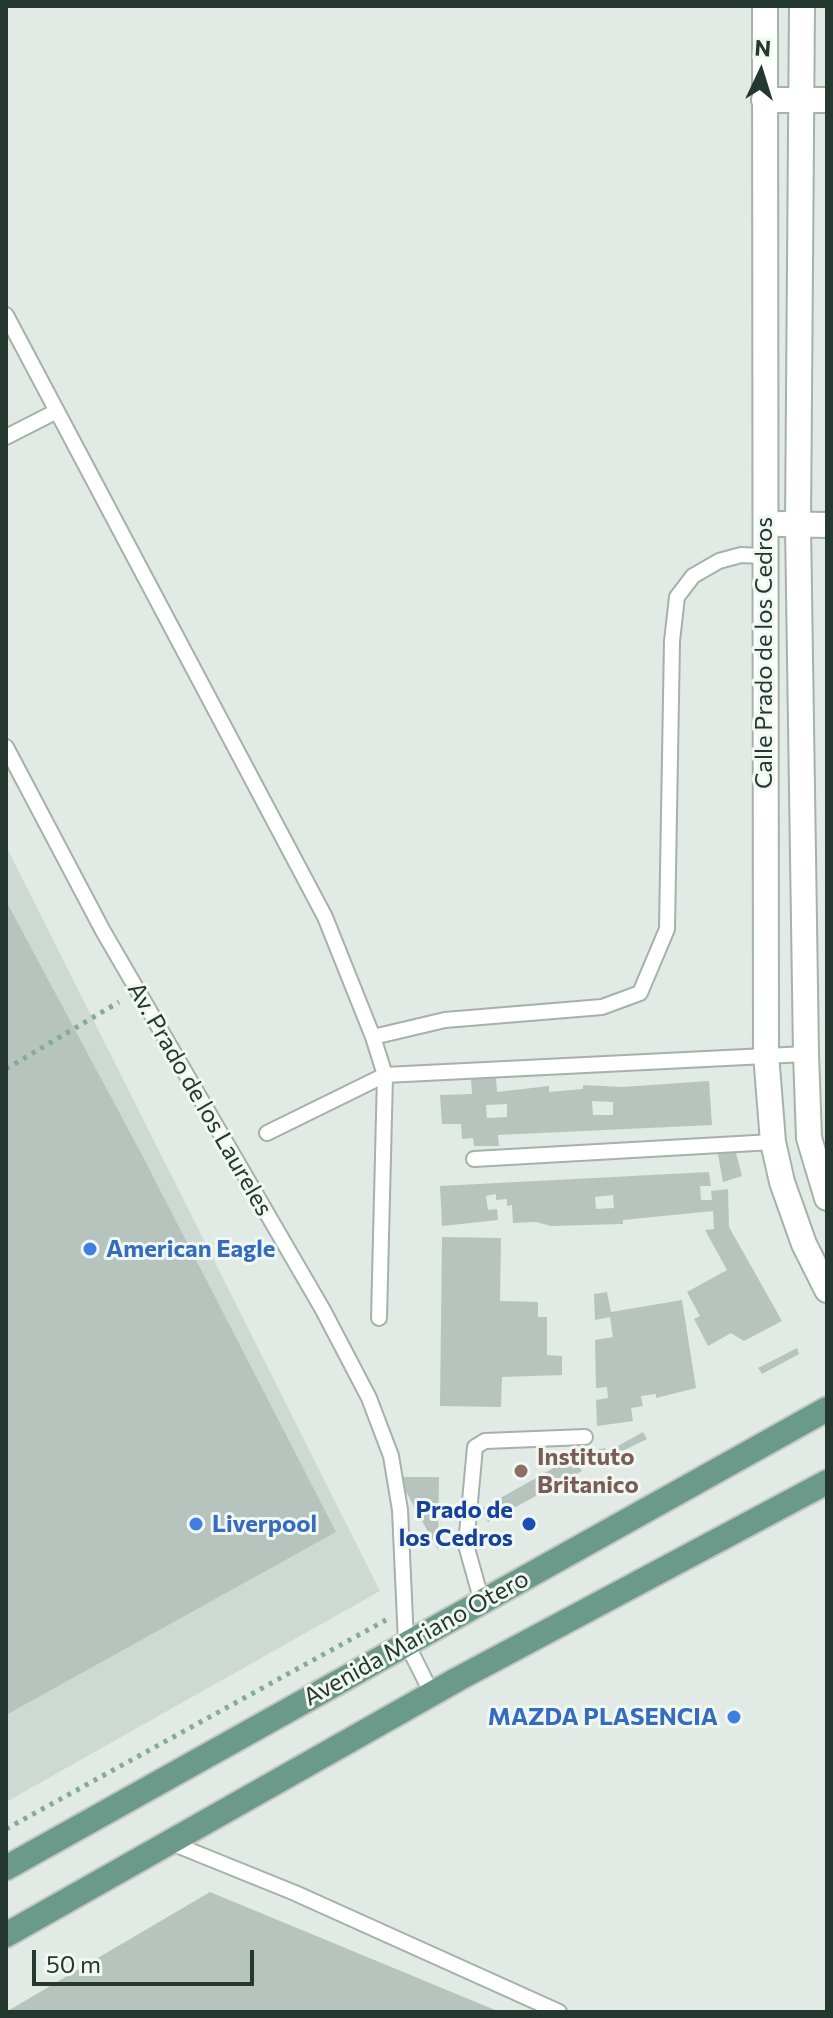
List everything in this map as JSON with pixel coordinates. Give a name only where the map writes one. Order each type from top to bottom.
[{"type":"main road","name":"Avenida Mariano Otero","points":[[6,1868],[827,1409]]},
{"type":"main road","points":[[6,1935],[432,1694],[827,1482]]},
{"type":"street","name":"Calle Prado de los Cedros","points":[[765,6],[763,556],[766,1054],[773,1142],[793,1213],[827,1290]]},
{"type":"street","name":"Calle Prado de los Cedros","points":[[802,6],[798,525],[806,1054],[809,1138],[827,1198]]},
{"type":"street","points":[[764,100],[827,100]]},
{"type":"street","points":[[763,524],[827,525]]},
{"type":"lane","points":[[6,315],[325,917],[373,1037],[385,1075],[379,1318]]},
{"type":"lane","points":[[6,437],[57,411]]},
{"type":"lane","points":[[373,1037],[445,1020],[602,1007],[640,993],[667,929],[671,657],[677,597],[693,576],[719,561],[741,555],[763,556]]},
{"type":"lane","name":"Av. Prado de los Laureles","points":[[6,747],[137,991],[323,1310],[369,1398],[391,1456],[400,1510],[406,1642]]},
{"type":"lane","points":[[267,1133],[385,1075],[806,1054]]},
{"type":"lane","points":[[474,1159],[773,1142]]},
{"type":"lane","points":[[482,1602],[466,1545],[475,1447],[485,1441],[585,1437]]},
{"type":"lane","points":[[406,1642],[432,1694]]},
{"type":"lane","points":[[169,1842],[295,1893],[559,2012]]},
{"type":"path","points":[[6,1069],[137,991]]},
{"type":"path","points":[[6,1829],[404,1610]]},
{"type":"shaded area","points":[[6,846],[380,1591],[6,1802]]},
{"type":"building","points":[[6,901],[142,1155],[336,1532],[6,1715]]},
{"type":"building","points":[[496,1077],[497,1092],[549,1086],[549,1092],[583,1089],[583,1085],[622,1087],[709,1081],[712,1125],[498,1135],[499,1146],[474,1146],[473,1138],[462,1139],[461,1124],[442,1124],[440,1095],[472,1094],[471,1078]],"holes":[[[592,1101],[613,1102],[613,1115],[593,1115]],[[507,1104],[507,1117],[487,1118],[486,1105]]]},
{"type":"building","points":[[734,1145],[742,1176],[723,1182],[717,1149]]},
{"type":"building","points":[[709,1172],[711,1186],[700,1186],[701,1200],[712,1200],[711,1191],[728,1189],[729,1227],[782,1321],[744,1341],[731,1333],[708,1346],[694,1319],[700,1316],[687,1292],[727,1270],[705,1230],[714,1229],[713,1211],[623,1220],[623,1224],[551,1226],[536,1222],[513,1223],[512,1205],[507,1206],[507,1199],[496,1200],[496,1194],[486,1196],[488,1210],[497,1209],[498,1220],[442,1226],[440,1186]],"holes":[[[613,1195],[614,1208],[596,1209],[595,1197]]]},
{"type":"building","points":[[442,1237],[501,1238],[500,1301],[538,1302],[538,1317],[547,1317],[547,1355],[562,1356],[562,1375],[502,1377],[501,1407],[440,1406]]},
{"type":"building","points":[[607,1292],[611,1312],[682,1300],[696,1388],[656,1398],[656,1394],[641,1396],[643,1406],[631,1408],[633,1421],[597,1426],[596,1400],[608,1398],[607,1387],[596,1388],[595,1340],[613,1337],[610,1317],[595,1320],[594,1294]]},
{"type":"building","points":[[797,1348],[799,1354],[762,1374],[758,1368]]},
{"type":"building","points":[[643,1432],[647,1439],[597,1463],[597,1450],[605,1448],[607,1452]]},
{"type":"building","points":[[573,1457],[582,1471],[488,1522],[481,1509]]},
{"type":"building","points":[[398,1477],[439,1477],[438,1550]]},
{"type":"building","points":[[210,1892],[500,2012],[6,2012]]},
{"type":"place","name":"American Eagle","points":[[90,1249]]},
{"type":"place","name":"Instituto Britanico","points":[[521,1471]]},
{"type":"place","name":"Liverpool","points":[[196,1524]]},
{"type":"place","name":"Prado de los Cedros","points":[[529,1524]]},
{"type":"place","name":"MAZDA PLASENCIA","points":[[734,1717]]}]
